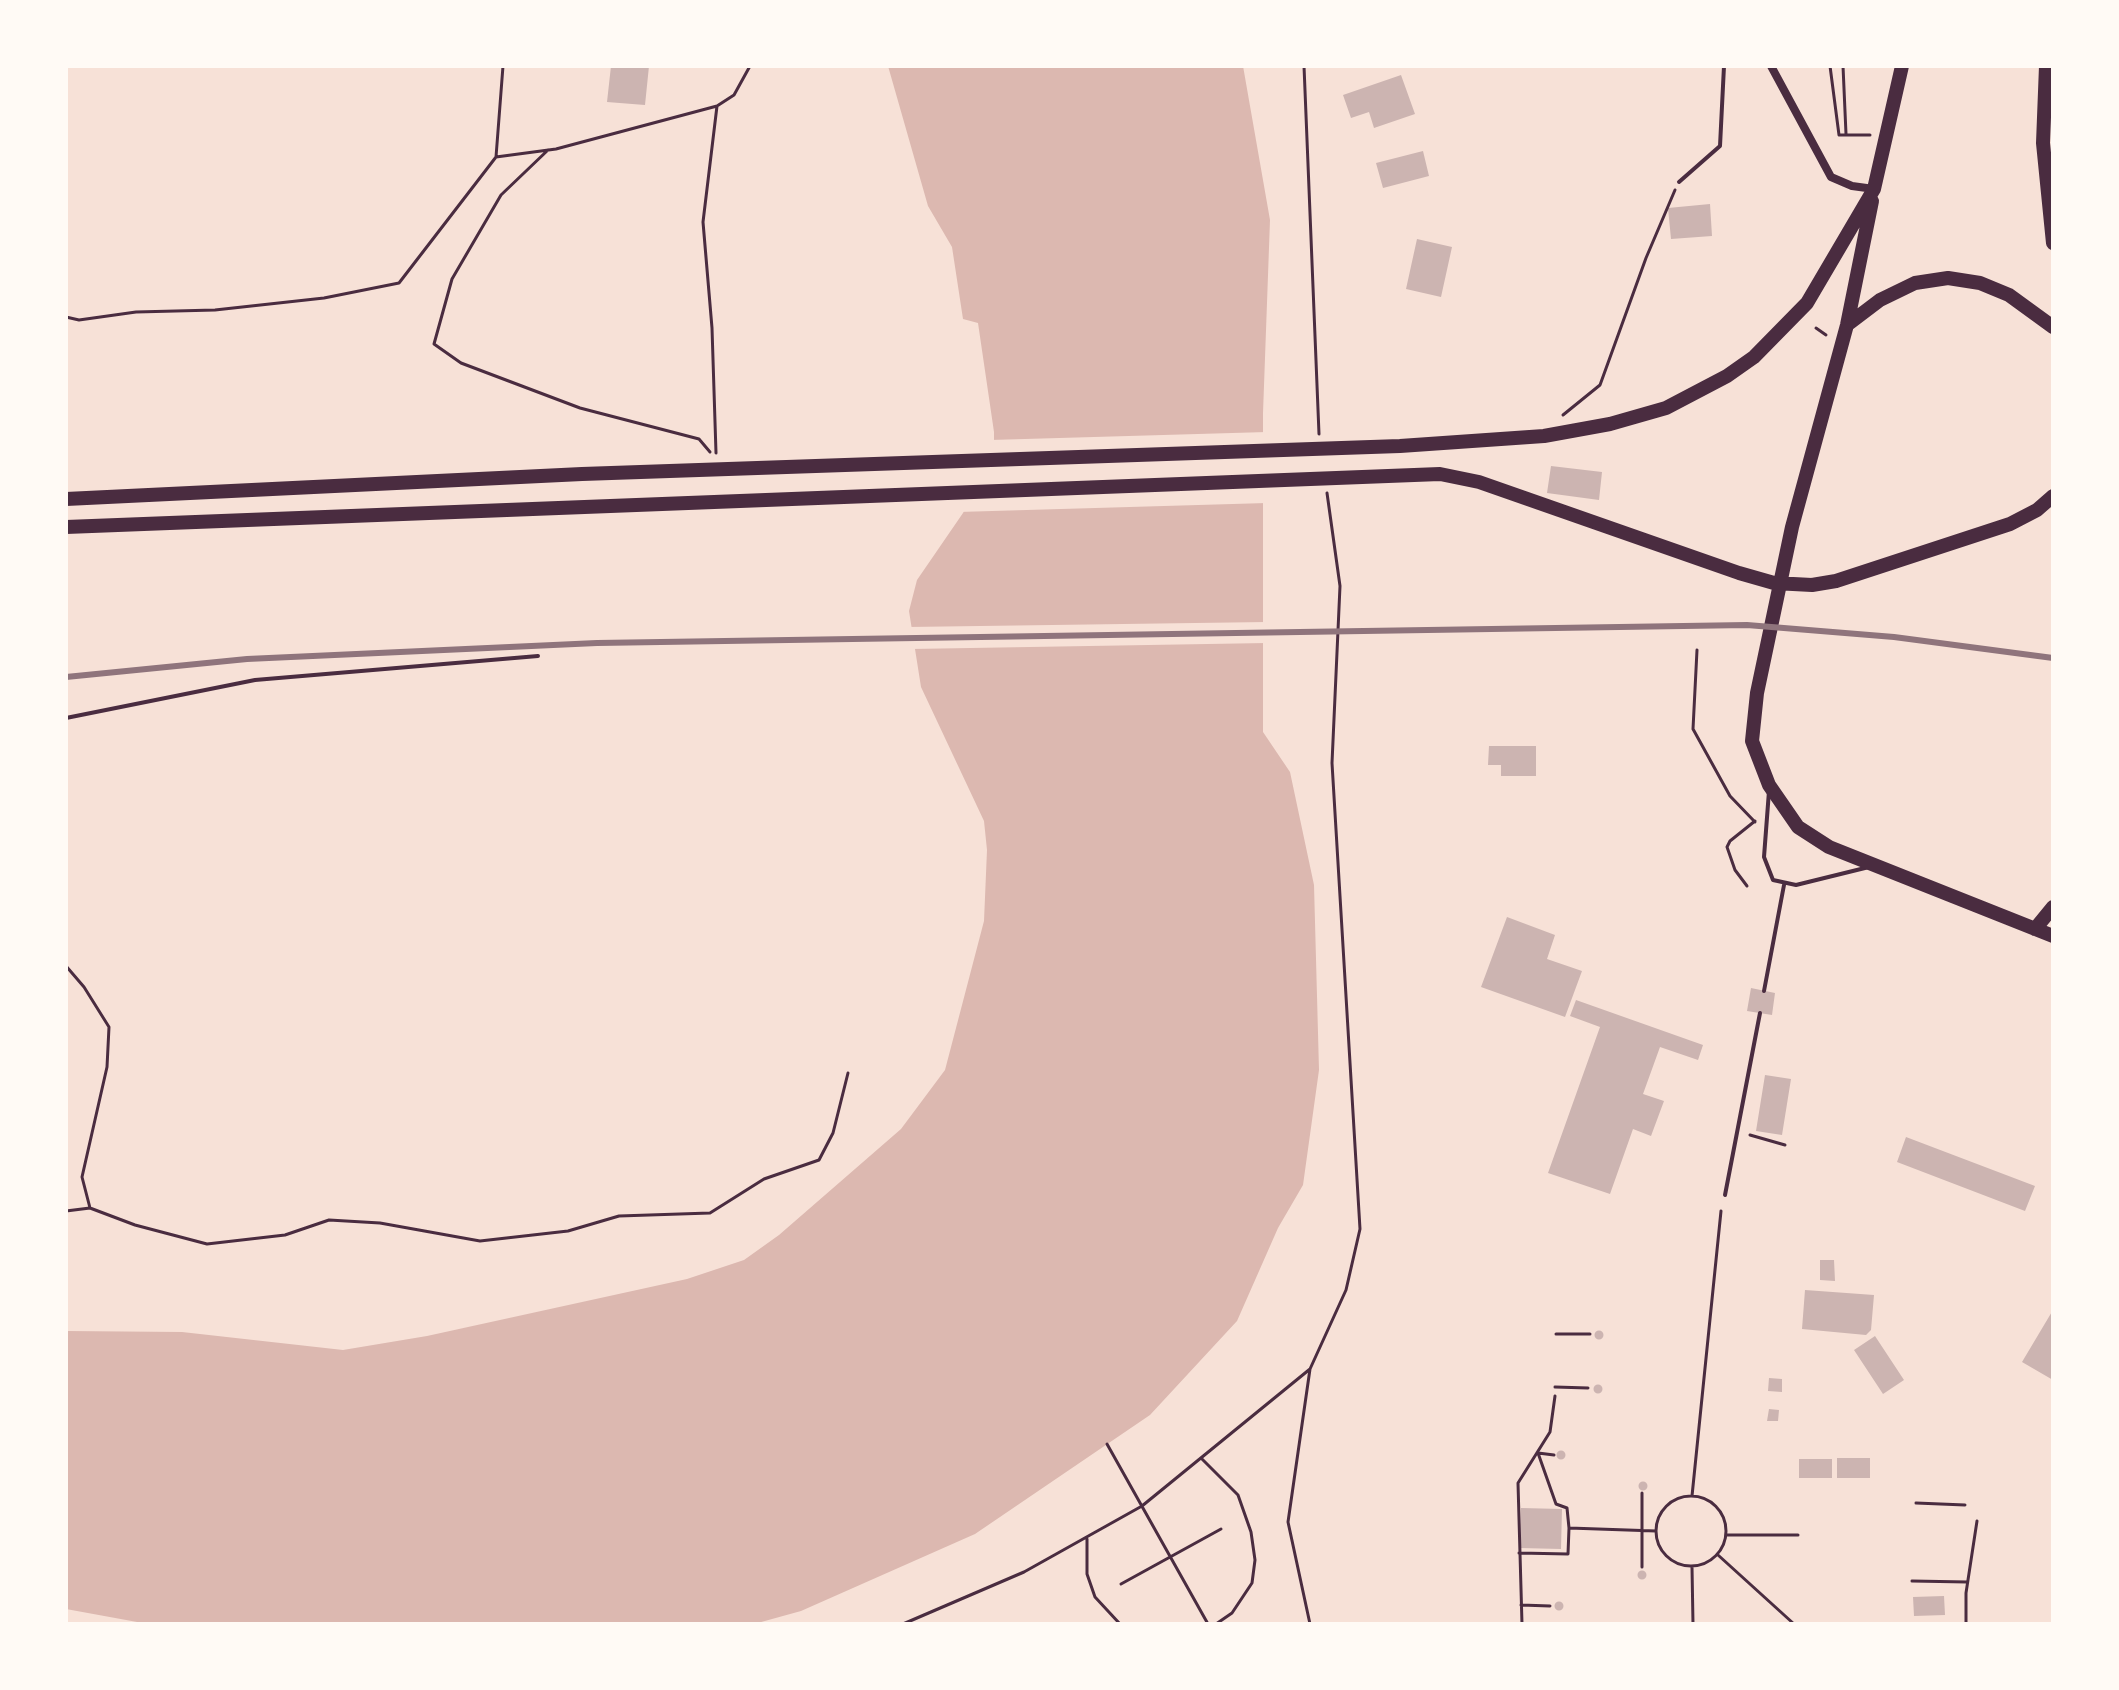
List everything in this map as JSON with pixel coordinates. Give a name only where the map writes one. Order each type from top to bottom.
[{"type":"main road","points":[[1902,66],[1847,325],[1792,527],[1757,693],[1752,741],[1769,785],[1798,827],[1829,847],[2053,936]]},
{"type":"main road","points":[[2046,66],[2043,143],[2053,243]]},
{"type":"main road","points":[[66,499],[720,469],[1400,446],[1580,431],[1666,408],[1727,376],[1754,357],[1807,303],[1874,189]]},
{"type":"main road","points":[[1847,325],[1880,300],[1903,289],[1948,278],[1980,283],[2009,295],[2053,327]]},
{"type":"main road","points":[[66,527],[720,500],[1401,478],[1440,474],[1479,482],[1739,573],[1774,583],[1812,585],[2010,524],[2037,510],[2053,496]]},
{"type":"main road","points":[[2035,929],[2053,907]]},
{"type":"street","points":[[1771,66],[1831,177],[1852,186],[1874,189]]},
{"type":"lane","points":[[1679,182],[1720,146],[1724,66]]},
{"type":"lane","points":[[66,718],[255,680],[538,656]]},
{"type":"lane","points":[[1769,785],[1764,857],[1773,880],[1784,885],[1875,866]]},
{"type":"lane","points":[[1764,991],[1784,885]]},
{"type":"lane","points":[[1725,1195],[1735,1130],[1760,1013]]},
{"type":"path","points":[[66,317],[79,320],[136,312],[215,310],[324,298],[399,283],[496,157],[503,66]]},
{"type":"path","points":[[496,157],[548,150],[717,106],[734,95],[750,66]]},
{"type":"path","points":[[1304,66],[1321,446]]},
{"type":"path","points":[[1830,66],[1839,135],[1871,135]]},
{"type":"path","points":[[1843,66],[1846,134]]},
{"type":"path","points":[[548,150],[501,195],[452,279],[434,344],[461,363],[580,408],[699,439],[716,460],[712,328],[703,222],[717,106]]},
{"type":"path","points":[[1560,416],[1600,385],[1646,258],[1679,182]]},
{"type":"path","points":[[1310,1624],[1288,1522],[1310,1369],[1346,1290],[1360,1229],[1332,763],[1340,586],[1327,492]]},
{"type":"path","points":[[1697,650],[1693,729],[1730,796],[1761,828]]},
{"type":"path","points":[[1747,886],[1735,870],[1727,847],[1755,821]]},
{"type":"path","points":[[66,966],[84,987],[109,1027],[107,1067],[82,1177],[90,1208]]},
{"type":"path","points":[[66,1211],[90,1208],[135,1225],[207,1244],[285,1235],[329,1220],[380,1223],[480,1241],[568,1231],[619,1216],[710,1213],[764,1179],[819,1160],[833,1133],[848,1073]]},
{"type":"path","points":[[1735,1130],[1785,1145]]},
{"type":"path","points":[[1692,1496],[1721,1211]]},
{"type":"path","points":[[1556,1334],[1590,1334]]},
{"type":"path","points":[[903,1624],[1024,1572],[1142,1506],[1310,1369]]},
{"type":"path","points":[[1555,1387],[1588,1388]]},
{"type":"path","points":[[1522,1624],[1518,1483],[1550,1432],[1555,1396]]},
{"type":"path","points":[[1107,1444],[1208,1624]]},
{"type":"path","points":[[1538,1453],[1554,1455]]},
{"type":"path","points":[[1519,1553],[1568,1554],[1567,1508],[1556,1504],[1538,1453]]},
{"type":"path","points":[[1201,1458],[1238,1495],[1251,1532],[1255,1560],[1252,1583],[1232,1613],[1216,1624]]},
{"type":"path","points":[[1642,1493],[1642,1567]]},
{"type":"path","points":[[1692,1496],[1704,1498],[1721,1512],[1727,1535],[1718,1555],[1692,1567],[1671,1560],[1657,1543],[1656,1531],[1658,1520],[1671,1502],[1692,1496]]},
{"type":"path","points":[[1916,1503],[1965,1505]]},
{"type":"path","points":[[1966,1624],[1967,1582],[1977,1521]]},
{"type":"path","points":[[1569,1528],[1656,1531]]},
{"type":"path","points":[[1121,1584],[1221,1529]]},
{"type":"path","points":[[1727,1535],[1798,1535]]},
{"type":"path","points":[[1087,1537],[1087,1574],[1095,1597],[1120,1624]]},
{"type":"path","points":[[1718,1555],[1794,1624]]},
{"type":"path","points":[[1692,1567],[1693,1624]]},
{"type":"path","points":[[1912,1581],[1967,1582]]},
{"type":"path","points":[[1521,1605],[1550,1606]]},
{"type":"shaded area","points":[[888,66],[1243,66],[1270,220],[1263,413],[1263,732],[1290,772],[1314,885],[1319,1070],[1303,1185],[1278,1228],[1237,1321],[1150,1415],[975,1534],[801,1611],[754,1624],[148,1624],[66,1609],[66,1331],[182,1332],[343,1350],[427,1336],[687,1279],[744,1260],[779,1235],[901,1129],[945,1070],[984,921],[987,850],[984,821],[921,687],[909,611],[917,580],[963,513],[994,452],[994,432],[978,323],[963,319],[952,247],[928,206]]},
{"type":"pier","points":[[1267,432],[1267,503],[958,512],[990,451],[990,440]]},
{"type":"pier","points":[[1267,622],[1267,643],[911,649],[908,627]]},
{"type":"building","points":[[611,66],[649,66],[645,105],[607,102]]},
{"type":"building","points":[[1401,75],[1415,114],[1374,128],[1369,112],[1351,118],[1343,95]]},
{"type":"building","points":[[1423,151],[1429,176],[1383,188],[1376,163]]},
{"type":"building","points":[[1710,204],[1712,236],[1671,239],[1668,208]]},
{"type":"building","points":[[1417,239],[1452,247],[1441,297],[1406,289]]},
{"type":"building","points":[[1551,466],[1602,472],[1599,500],[1547,493]]},
{"type":"building","points":[[1489,746],[1536,746],[1536,776],[1501,776],[1501,765],[1488,765]]},
{"type":"building","points":[[1507,917],[1555,935],[1547,959],[1582,971],[1565,1017],[1481,987]]},
{"type":"building","points":[[1751,988],[1775,993],[1772,1015],[1747,1011]]},
{"type":"building","points":[[1576,1000],[1703,1045],[1698,1060],[1660,1047],[1643,1094],[1664,1101],[1651,1136],[1633,1129],[1610,1194],[1548,1173],[1600,1027],[1570,1016]]},
{"type":"building","points":[[1765,1075],[1791,1079],[1782,1135],[1756,1131]]},
{"type":"building","points":[[1906,1137],[2035,1186],[2025,1211],[1897,1162]]},
{"type":"building","points":[[1820,1260],[1834,1260],[1835,1281],[1820,1280]]},
{"type":"building","points":[[1805,1290],[1874,1295],[1871,1330],[1866,1335],[1802,1329]]},
{"type":"building","points":[[2053,1310],[2053,1380],[2022,1362]]},
{"type":"building","points":[[1599,1330],[1604,1335],[1599,1340],[1594,1335]]},
{"type":"building","points":[[1875,1336],[1904,1380],[1883,1394],[1854,1350]]},
{"type":"building","points":[[1769,1378],[1782,1379],[1782,1392],[1768,1391]]},
{"type":"building","points":[[1598,1384],[1603,1389],[1598,1394],[1593,1389]]},
{"type":"building","points":[[1769,1409],[1779,1410],[1778,1421],[1767,1421]]},
{"type":"building","points":[[1561,1450],[1566,1455],[1561,1460],[1556,1455]]},
{"type":"building","points":[[1837,1458],[1870,1458],[1870,1478],[1837,1478]]},
{"type":"building","points":[[1799,1459],[1832,1459],[1832,1478],[1799,1478]]},
{"type":"building","points":[[1643,1481],[1648,1486],[1643,1491],[1638,1486]]},
{"type":"building","points":[[1521,1508],[1562,1509],[1561,1549],[1520,1548]]},
{"type":"building","points":[[1642,1570],[1647,1575],[1642,1580],[1637,1575]]},
{"type":"building","points":[[1944,1596],[1945,1615],[1914,1616],[1913,1597]]},
{"type":"building","points":[[1559,1601],[1564,1606],[1559,1611],[1554,1606]]},
{"type":"railway","points":[[66,677],[247,659],[597,643],[1747,625],[1894,637],[2053,658]]}]
